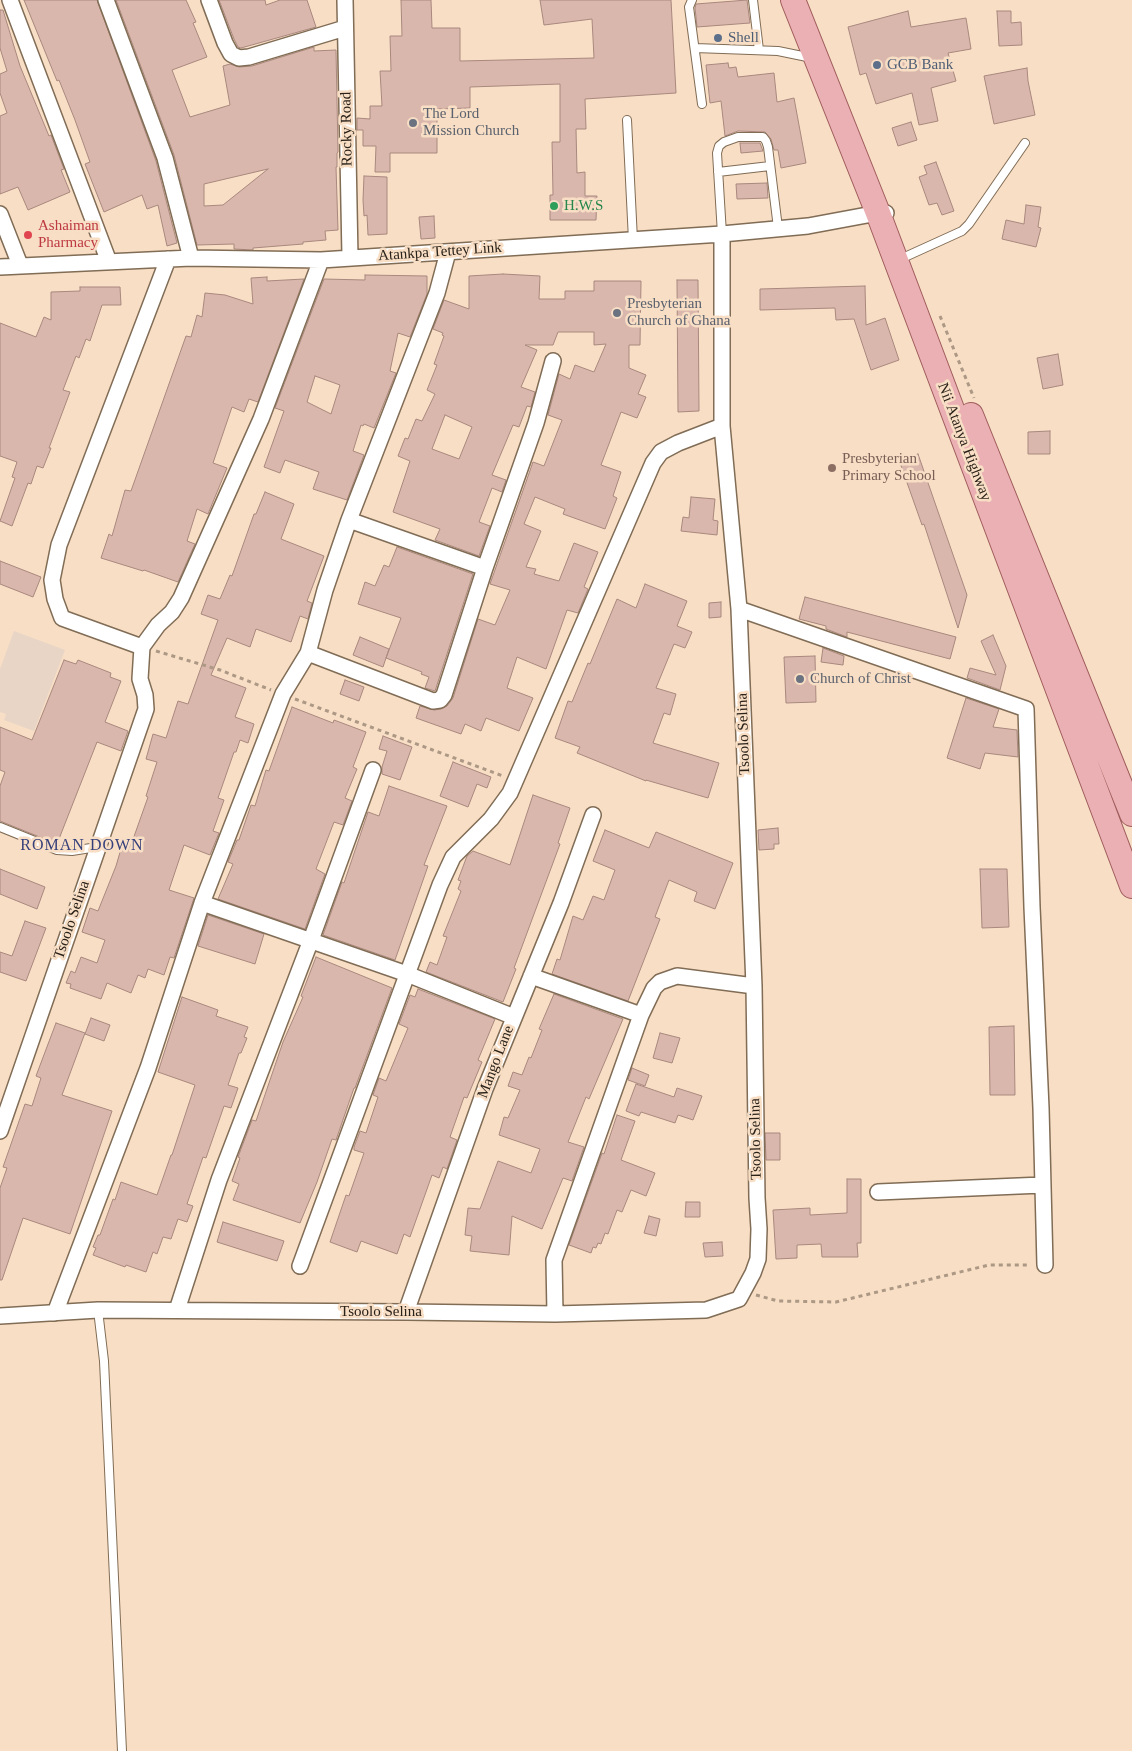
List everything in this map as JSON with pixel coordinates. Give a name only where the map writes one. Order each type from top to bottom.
[{"type":"main road","name":"Nii Atanya Highway","points":[[793,0],[884,213],[1132,886]]},
{"type":"main road","points":[[806,0],[884,213],[907,256],[1132,814]]},
{"type":"street","points":[[10,0],[109,262]]},
{"type":"street","points":[[106,0],[165,158],[191,258]]},
{"type":"street","points":[[209,0],[225,44],[231,54],[239,58],[249,57],[345,28]]},
{"type":"street","name":"Rocky Road","points":[[345,0],[350,257]]},
{"type":"street","name":"Atankpa Tettey Link","points":[[0,267],[191,258],[321,260],[722,234],[808,226],[884,213]]},
{"type":"street","points":[[0,214],[20,266]]},
{"type":"street","name":"Tsoolo Selina","points":[[0,1316],[98,1310],[555,1314],[706,1310],[739,1300],[758,1259],[759,1229],[754,986],[739,609],[722,426],[722,234]]},
{"type":"street","points":[[55,1313],[148,1068],[202,903],[283,694],[308,653],[325,590],[349,520],[437,293],[448,252]]},
{"type":"street","points":[[168,259],[59,545],[52,580],[55,599],[62,618],[142,647],[158,625],[172,612],[181,598],[261,419],[321,260]]},
{"type":"street","points":[[308,653],[433,701],[440,700],[444,695],[485,568],[536,423],[553,361]]},
{"type":"street","points":[[300,1266],[452,857],[491,819],[510,793],[653,463],[661,452],[678,442],[722,426]]},
{"type":"street","points":[[349,520],[485,568]]},
{"type":"street","points":[[739,609],[1026,709],[1045,1265]]},
{"type":"street","name":"Tsoolo Selina","points":[[0,1131],[146,709],[145,695],[140,679],[142,647]]},
{"type":"street","points":[[177,1310],[219,1180],[373,770]]},
{"type":"street","name":"Mango Lane","points":[[406,1312],[485,1089],[561,903],[594,815]]},
{"type":"street","points":[[202,903],[407,974],[514,1017]]},
{"type":"street","points":[[531,976],[641,1015]]},
{"type":"street","points":[[555,1314],[554,1260],[641,1015],[654,988],[669,977],[677,976],[754,986]]},
{"type":"street","points":[[878,1192],[1042,1185]]},
{"type":"lane","points":[[692,0],[689,8],[702,104]]},
{"type":"lane","points":[[753,0],[759,50]]},
{"type":"lane","points":[[695,48],[759,50],[792,53],[817,59]]},
{"type":"lane","points":[[627,120],[633,240]]},
{"type":"lane","points":[[722,234],[717,153],[719,146],[724,142],[738,138],[763,137],[768,147],[778,228]]},
{"type":"lane","points":[[907,256],[962,231],[969,224],[1025,143]]},
{"type":"lane","points":[[718,172],[770,166]]},
{"type":"lane","points":[[0,827],[57,850],[72,851],[97,847]]},
{"type":"lane","points":[[98,1310],[104,1361],[122,1751]]},
{"type":"path","points":[[142,647],[220,670],[515,781]]},
{"type":"path","points":[[744,1292],[778,1301],[836,1302],[989,1266],[1045,1265]]},
{"type":"shaded area","points":[[14,631],[65,650],[34,731],[4,720],[6,714],[0,712],[0,669]]},
{"type":"building","points":[[24,0],[97,0],[156,161],[177,243],[167,246],[158,205],[147,209],[142,195],[104,212],[85,164],[90,162],[75,120]]},
{"type":"building","points":[[116,0],[186,0],[196,22],[193,23],[207,57],[172,70],[190,117],[230,105],[223,66],[230,64],[239,67],[252,66],[314,47],[314,51],[336,50],[338,230],[325,231],[326,240],[253,248],[253,250],[234,249],[234,244],[197,245],[174,155]],"holes":[[[268,169],[223,205],[204,206],[204,184]]]},
{"type":"building","points":[[219,0],[265,0],[266,5],[280,0],[307,0],[316,27],[241,48],[238,47],[234,39]]},
{"type":"building","points":[[401,0],[431,0],[432,28],[460,28],[460,61],[594,58],[592,19],[544,25],[540,0],[671,0],[676,93],[585,99],[586,129],[576,129],[577,173],[585,172],[585,196],[597,196],[596,220],[550,220],[550,195],[553,195],[552,142],[560,142],[560,84],[470,87],[470,108],[437,109],[437,153],[390,153],[390,172],[375,172],[376,146],[363,146],[363,130],[357,130],[357,118],[370,119],[370,106],[382,106],[380,71],[391,71],[390,36],[402,36]]},
{"type":"building","points":[[747,0],[750,23],[697,27],[696,4]]},
{"type":"building","points":[[0,10],[3,10],[20,66],[49,136],[51,135],[64,169],[61,170],[70,192],[28,210],[18,187],[0,194],[0,116],[7,113],[0,93],[0,74],[7,71],[0,48]]},
{"type":"building","points":[[908,11],[911,27],[966,18],[971,49],[948,53],[956,81],[931,88],[938,121],[919,125],[912,93],[876,104],[866,73],[860,75],[848,27]]},
{"type":"building","points":[[997,11],[1011,11],[1011,23],[1021,22],[1022,45],[999,46]]},
{"type":"building","points":[[728,63],[729,68],[736,67],[738,77],[774,73],[777,102],[794,98],[806,163],[781,168],[778,150],[774,150],[771,139],[765,132],[738,131],[725,136],[721,101],[710,103],[706,65]]},
{"type":"building","points":[[1027,68],[1035,115],[994,124],[984,76]]},
{"type":"building","points":[[911,122],[917,140],[898,146],[892,128]]},
{"type":"building","points":[[740,143],[760,143],[763,151],[741,153]]},
{"type":"building","points":[[936,162],[954,211],[942,215],[937,203],[929,205],[919,177],[927,174],[924,166]]},
{"type":"building","points":[[364,176],[387,177],[387,234],[368,235],[367,215],[364,216]]},
{"type":"building","points":[[767,183],[768,198],[737,199],[736,184]]},
{"type":"building","points":[[1026,205],[1041,207],[1038,227],[1041,228],[1036,247],[1002,239],[1006,220],[1024,224]]},
{"type":"building","points":[[434,216],[435,238],[421,239],[419,217]]},
{"type":"building","points":[[503,274],[540,276],[539,299],[565,299],[565,291],[594,291],[594,281],[641,281],[640,345],[629,345],[629,368],[646,375],[638,394],[646,397],[637,418],[621,412],[601,465],[621,472],[613,496],[617,498],[605,529],[563,514],[565,509],[535,497],[524,524],[541,531],[526,567],[536,569],[534,574],[559,581],[574,543],[598,552],[584,587],[588,589],[578,613],[567,610],[546,669],[517,657],[507,688],[533,698],[519,731],[486,718],[481,731],[465,724],[461,734],[416,718],[420,706],[434,710],[447,706],[453,698],[478,619],[495,625],[510,590],[490,584],[533,462],[544,466],[562,420],[548,415],[559,374],[570,379],[575,365],[594,372],[606,344],[594,345],[594,332],[558,332],[553,345],[525,345],[537,350],[521,387],[535,392],[531,407],[527,406],[519,427],[513,425],[492,475],[506,480],[502,492],[492,488],[479,522],[490,526],[479,556],[435,540],[440,529],[393,512],[410,461],[398,456],[405,438],[408,439],[416,419],[422,421],[435,394],[427,390],[437,365],[434,364],[444,336],[442,335],[443,333],[433,329],[444,300],[469,309],[469,276]],"holes":[[[445,415],[472,427],[459,459],[432,449]]]},
{"type":"building","points":[[365,275],[427,276],[427,294],[410,337],[398,333],[390,371],[396,373],[374,428],[364,424],[363,426],[361,425],[353,451],[364,455],[347,500],[313,489],[319,472],[285,460],[280,473],[264,467],[284,411],[275,408],[324,279],[365,280]],"holes":[[[315,376],[340,385],[331,414],[307,402]]]},
{"type":"building","points":[[267,277],[267,281],[304,279],[258,402],[249,399],[244,412],[232,407],[213,463],[227,468],[208,514],[197,509],[187,541],[195,544],[178,582],[101,558],[109,534],[112,536],[125,490],[131,491],[186,336],[191,337],[197,315],[202,317],[205,293],[225,295],[253,304],[251,278]]},
{"type":"building","points":[[677,280],[698,280],[699,411],[678,412]]},
{"type":"building","points":[[865,286],[866,325],[885,318],[899,360],[871,370],[854,319],[836,320],[835,308],[760,310],[760,289]]},
{"type":"building","points":[[80,287],[120,287],[121,305],[102,305],[90,341],[86,339],[79,358],[76,356],[63,390],[70,392],[49,448],[51,448],[43,468],[37,466],[31,484],[28,483],[12,526],[0,521],[15,478],[12,477],[17,462],[0,456],[0,323],[36,337],[44,317],[51,320],[51,292],[80,291]]},
{"type":"building","points":[[1058,354],[1063,385],[1043,389],[1037,358]]},
{"type":"building","points":[[1050,431],[1050,454],[1028,454],[1028,432]]},
{"type":"building","points":[[918,454],[967,595],[958,628],[924,524],[922,525],[899,460]]},
{"type":"building","points":[[265,492],[294,504],[281,539],[324,556],[307,601],[312,603],[308,619],[300,616],[291,642],[256,629],[250,647],[227,638],[211,675],[246,688],[235,717],[254,724],[248,743],[240,740],[236,752],[234,752],[218,798],[224,800],[213,831],[219,833],[210,855],[184,845],[169,890],[194,898],[174,958],[170,957],[164,975],[148,969],[145,978],[138,975],[131,993],[107,983],[101,999],[70,988],[71,984],[66,983],[71,971],[75,973],[81,957],[97,963],[105,940],[82,932],[90,908],[98,911],[116,866],[123,842],[131,845],[148,797],[146,796],[157,762],[146,759],[153,734],[166,738],[178,701],[188,704],[218,620],[201,614],[208,595],[220,599],[230,575],[232,576],[254,514],[256,514]]},
{"type":"building","points":[[691,497],[715,499],[713,520],[718,521],[717,535],[681,531],[683,517],[689,518]]},
{"type":"building","points":[[397,547],[473,574],[435,691],[425,688],[429,677],[421,674],[422,672],[386,658],[401,618],[358,604],[365,582],[375,586],[384,565],[389,567]]},
{"type":"building","points":[[0,561],[41,577],[33,597],[0,584]]},
{"type":"building","points":[[645,584],[687,601],[677,626],[692,632],[685,648],[674,644],[656,688],[676,694],[670,715],[664,713],[653,743],[719,763],[708,798],[646,781],[577,753],[580,747],[555,738],[568,701],[572,702],[617,599],[636,608]]},
{"type":"building","points":[[805,597],[956,637],[950,659],[847,632],[847,637],[826,629],[826,626],[799,619]]},
{"type":"building","points":[[721,602],[721,617],[709,618],[709,603]]},
{"type":"building","points":[[993,635],[1006,666],[1000,690],[967,678],[970,668],[996,675],[981,641]]},
{"type":"building","points":[[360,637],[389,649],[383,667],[353,655]]},
{"type":"building","points":[[823,648],[844,656],[843,665],[821,662]]},
{"type":"building","name":"Church of Christ","points":[[815,656],[816,702],[786,703],[784,657]]},
{"type":"building","points":[[64,660],[76,664],[78,660],[111,673],[110,677],[121,681],[105,722],[128,731],[121,751],[97,742],[57,844],[0,821],[0,786],[5,772],[0,770],[0,727],[32,740]]},
{"type":"building","points":[[345,680],[364,687],[359,701],[340,694]]},
{"type":"building","points":[[966,698],[999,709],[993,727],[1017,730],[1018,757],[985,753],[980,769],[947,758]]},
{"type":"building","points":[[292,707],[333,723],[334,720],[366,732],[353,767],[357,769],[345,798],[352,801],[343,825],[334,822],[316,869],[325,874],[305,929],[218,899],[233,864],[228,862],[237,840],[239,840],[251,805],[255,806],[266,770],[269,771]]},
{"type":"building","points":[[383,736],[412,747],[400,780],[382,774],[387,751],[379,749]]},
{"type":"building","points":[[453,762],[491,777],[487,788],[477,784],[468,807],[440,796]]},
{"type":"building","points":[[389,786],[447,806],[424,865],[428,866],[395,960],[323,935],[342,882],[344,883],[368,812],[379,816]]},
{"type":"building","points":[[533,795],[570,808],[558,843],[560,844],[503,1002],[426,972],[430,962],[437,965],[447,937],[443,936],[461,891],[458,889],[461,881],[458,880],[467,856],[473,851],[510,865]]},
{"type":"building","points":[[778,828],[779,844],[774,844],[774,849],[759,850],[758,830]]},
{"type":"building","points":[[605,830],[649,848],[656,832],[733,863],[715,909],[694,901],[697,892],[669,880],[655,917],[660,919],[628,1001],[552,974],[557,959],[560,960],[573,916],[583,920],[593,896],[604,900],[615,870],[593,861]]},
{"type":"building","points":[[0,869],[45,887],[37,909],[0,894]]},
{"type":"building","points":[[980,869],[1007,869],[1009,927],[982,928]]},
{"type":"building","points":[[208,915],[264,934],[255,964],[198,946]]},
{"type":"building","points":[[25,921],[46,928],[26,981],[0,972],[0,952],[12,956]]},
{"type":"building","points":[[316,957],[392,988],[336,1140],[332,1139],[300,1223],[233,1200],[239,1184],[232,1181],[240,1158],[238,1157],[252,1120],[256,1121],[283,1042],[303,997],[301,996]]},
{"type":"building","points":[[418,989],[495,1019],[478,1060],[482,1062],[467,1098],[464,1097],[450,1137],[457,1140],[447,1169],[443,1167],[439,1178],[432,1175],[410,1237],[404,1234],[397,1254],[361,1241],[357,1252],[330,1242],[346,1195],[349,1196],[364,1153],[354,1150],[354,1147],[360,1131],[366,1133],[378,1097],[373,1095],[379,1078],[386,1081],[408,1028],[399,1024],[410,995],[415,997]]},
{"type":"building","points":[[554,994],[623,1019],[589,1099],[586,1097],[568,1142],[584,1147],[572,1181],[563,1178],[542,1229],[512,1216],[509,1255],[470,1251],[472,1236],[465,1235],[468,1208],[480,1209],[498,1161],[531,1173],[540,1149],[499,1135],[504,1117],[508,1118],[520,1090],[508,1086],[513,1072],[522,1075],[529,1057],[531,1058],[542,1030],[539,1029]]},
{"type":"building","points":[[182,997],[218,1010],[216,1016],[248,1027],[244,1037],[247,1038],[241,1053],[239,1053],[228,1085],[238,1088],[231,1108],[224,1106],[206,1158],[203,1157],[187,1204],[193,1206],[187,1222],[178,1219],[171,1239],[163,1237],[157,1254],[153,1252],[146,1272],[126,1265],[125,1267],[93,1255],[96,1248],[93,1247],[98,1235],[100,1235],[121,1182],[157,1195],[172,1155],[195,1085],[158,1072]]},
{"type":"building","points":[[91,1018],[110,1025],[104,1041],[85,1034]]},
{"type":"building","points":[[56,1023],[85,1033],[62,1095],[112,1111],[70,1234],[23,1218],[2,1280],[0,1280],[0,1188],[7,1168],[3,1167],[25,1104],[32,1106],[41,1078],[36,1076]]},
{"type":"building","points":[[1014,1026],[1015,1095],[990,1095],[989,1027]]},
{"type":"building","points":[[660,1033],[680,1038],[672,1063],[653,1058]]},
{"type":"building","points":[[632,1068],[649,1075],[645,1086],[628,1080]]},
{"type":"building","points":[[636,1084],[674,1097],[677,1088],[702,1096],[693,1120],[678,1115],[675,1123],[641,1112],[639,1116],[626,1111]]},
{"type":"building","points":[[617,1115],[635,1121],[621,1160],[655,1173],[646,1196],[631,1190],[622,1212],[617,1210],[608,1234],[605,1233],[601,1244],[598,1243],[596,1248],[593,1247],[591,1253],[569,1245]]},
{"type":"building","points":[[765,1133],[780,1133],[780,1160],[766,1160]]},
{"type":"building","points":[[847,1179],[861,1179],[861,1243],[857,1243],[858,1257],[822,1257],[821,1244],[797,1245],[797,1258],[776,1259],[773,1210],[810,1208],[810,1215],[847,1213]]},
{"type":"building","points":[[686,1202],[700,1202],[700,1217],[685,1217]]},
{"type":"building","points":[[649,1216],[660,1219],[656,1236],[644,1233]]},
{"type":"building","points":[[223,1222],[284,1241],[277,1261],[217,1242]]},
{"type":"building","points":[[722,1242],[723,1256],[705,1257],[703,1243]]},
{"type":"place","name":"Shell","points":[[718,38]]},
{"type":"place","name":"GCB Bank","points":[[877,65]]},
{"type":"place","name":"The Lord Mission Church","points":[[413,123]]},
{"type":"place","name":"H.W.S","points":[[554,206]]},
{"type":"place","name":"Ashaiman Pharmacy","points":[[28,235]]},
{"type":"place","name":"Presbyterian Church of Ghana","points":[[617,313]]},
{"type":"place","name":"Presbyterian Primary School","points":[[832,468]]},
{"type":"place","name":"Church of Christ","points":[[800,679]]},
{"type":"district","name":"ROMAN DOWN","points":[[82,846]]}]
